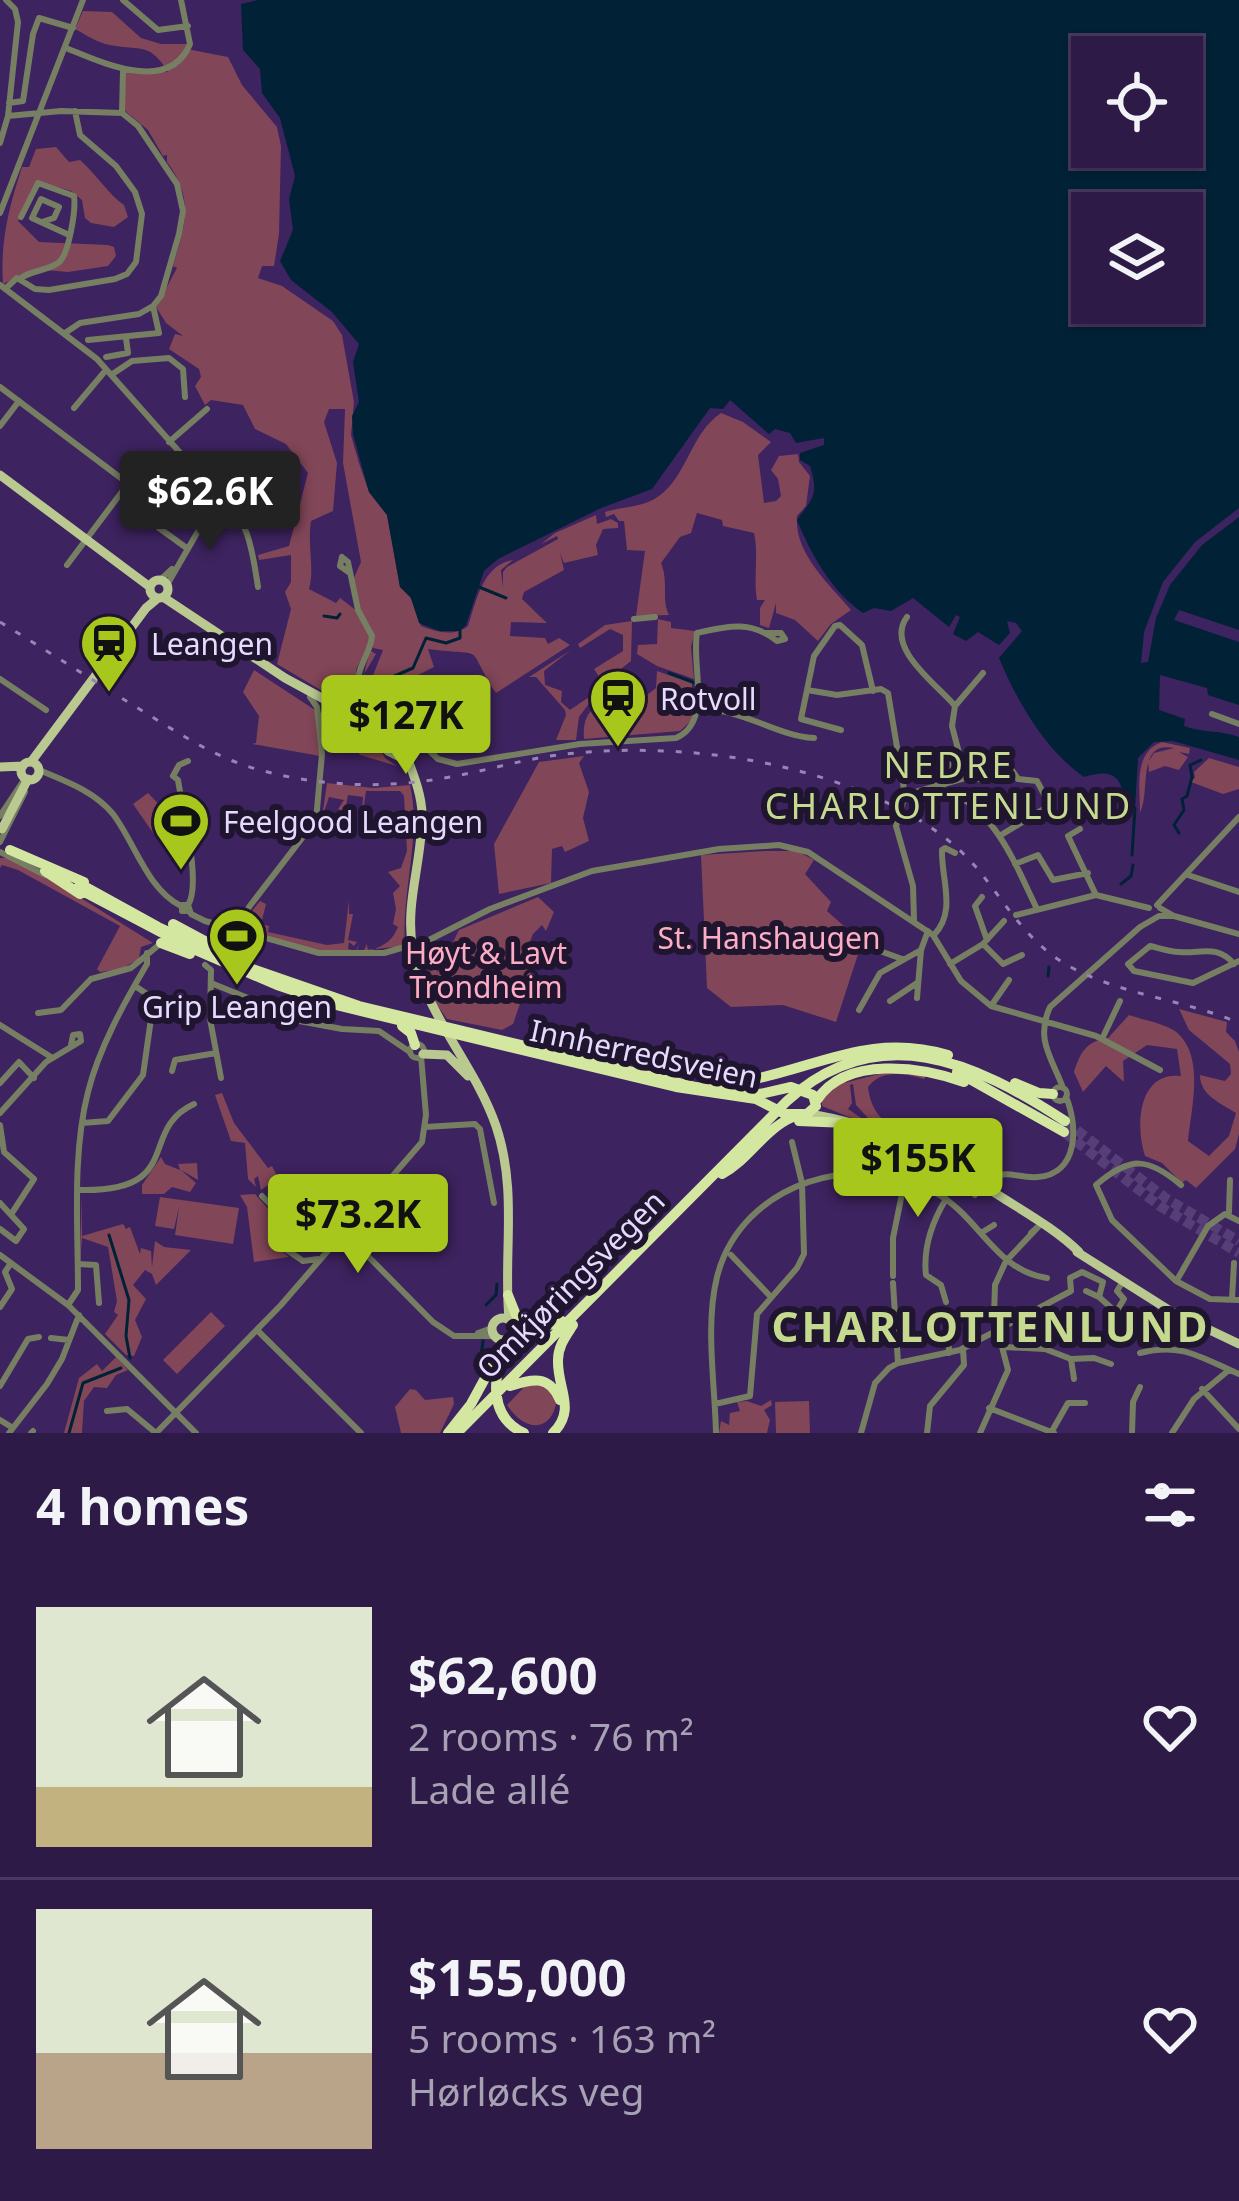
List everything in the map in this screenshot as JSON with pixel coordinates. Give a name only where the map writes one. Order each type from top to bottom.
[{"type":"highway","points":[[2,839],[166,937],[240,967]]},
{"type":"highway","points":[[79,886],[166,937],[186,931],[240,967]]},
{"type":"highway","name":"Innherredsveien","points":[[240,967],[376,1016],[772,1105]]},
{"type":"highway","name":"Innherredsveien","points":[[240,967],[418,1024]]},
{"type":"highway","points":[[376,1016],[406,1029],[414,1051]]},
{"type":"highway","name":"Innherredsveien","points":[[461,1034],[676,1088],[772,1105]]},
{"type":"highway","points":[[688,1084],[752,1081],[871,1046],[910,1046],[956,1058],[1033,1091],[1060,1094]]},
{"type":"highway","points":[[820,1062],[866,1051],[916,1051],[994,1080],[1066,1120]]},
{"type":"highway","points":[[720,1172],[797,1092],[827,1071],[872,1056],[935,1059]]},
{"type":"highway","points":[[720,1172],[809,1088],[859,1064],[885,1059],[921,1061],[953,1071],[1066,1120]]},
{"type":"highway","points":[[720,1172],[772,1105],[835,1060]]},
{"type":"highway","points":[[720,1172],[733,1168],[773,1129],[804,1114],[824,1090],[843,1079],[890,1069],[938,1074],[999,1093]]},
{"type":"highway","points":[[792,1088],[815,1099]]},
{"type":"highway","points":[[772,1105],[804,1114]]},
{"type":"highway","points":[[773,1129],[799,1121],[847,1123]]},
{"type":"highway","name":"Omkjøringsvegen","points":[[456,1433],[720,1172]]},
{"type":"highway","points":[[508,1295],[518,1319],[536,1329]]},
{"type":"highway","points":[[502,1329],[536,1329],[574,1319]]},
{"type":"highway","points":[[553,1433],[566,1413],[558,1355],[574,1319]]},
{"type":"highway","points":[[502,1329],[493,1404],[512,1433]]},
{"type":"highway","points":[[502,1329],[496,1402],[507,1422],[524,1433]]},
{"type":"highway","points":[[456,1433],[495,1360]]},
{"type":"highway","points":[[509,1383],[537,1379],[557,1392],[560,1416],[541,1433]]},
{"type":"main road","points":[[0,475],[282,681],[397,747],[418,788],[422,813],[411,899],[414,955],[427,994],[484,1098],[502,1147],[511,1221],[502,1329]]},
{"type":"main road","points":[[2,839],[40,754],[159,589]]},
{"type":"main road","points":[[245,653],[397,747],[410,777],[417,813],[406,899],[410,956],[430,1012],[468,1076],[494,1135],[504,1186],[502,1329]]},
{"type":"main road","points":[[0,769],[29,774]]},
{"type":"main road","points":[[414,1051],[447,1054],[468,1076]]},
{"type":"main road","points":[[815,1099],[830,1118]]},
{"type":"main road","points":[[804,1114],[847,1123],[929,1154],[1006,1201],[1036,1230]]},
{"type":"main road","points":[[1006,1201],[1036,1230],[1188,1321],[1239,1343]]},
{"type":"street","points":[[0,143],[8,116],[18,18],[6,0]]},
{"type":"street","points":[[0,213],[83,0]]},
{"type":"street","points":[[123,0],[158,30],[188,26]]},
{"type":"street","points":[[65,48],[123,71],[169,68],[180,62],[190,44],[181,0]]},
{"type":"street","points":[[9,103],[23,101],[38,17],[73,28]]},
{"type":"street","points":[[14,59],[30,61]]},
{"type":"street","points":[[122,113],[123,71]]},
{"type":"street","points":[[21,278],[35,289],[49,290],[115,279],[127,274],[136,262],[142,214],[136,192],[116,166],[80,135],[75,111]]},
{"type":"street","points":[[8,116],[122,113],[135,122],[169,169],[183,205],[169,270],[153,306],[139,314],[80,323],[65,333]]},
{"type":"street","points":[[21,217],[38,183],[74,196],[76,214],[60,262],[3,287],[108,372],[212,494],[230,503],[247,535],[258,587]]},
{"type":"street","points":[[42,222],[54,218],[59,207],[41,199],[32,218],[67,234]]},
{"type":"street","points":[[88,340],[159,333],[153,306]]},
{"type":"street","points":[[106,357],[128,353],[126,338]]},
{"type":"street","points":[[74,408],[93,380],[132,361],[169,358],[183,369],[185,397]]},
{"type":"street","points":[[0,387],[126,479],[127,485],[160,509],[164,516],[159,528],[188,549]]},
{"type":"street","points":[[0,426],[19,401]]},
{"type":"street","points":[[169,442],[207,409]]},
{"type":"street","points":[[67,566],[127,485]]},
{"type":"street","points":[[159,589],[208,516],[212,494]]},
{"type":"street","points":[[350,574],[358,610],[372,636],[360,673],[361,690],[390,720],[422,726],[428,734],[397,747]]},
{"type":"street","points":[[634,619],[655,617]]},
{"type":"street","points":[[907,617],[901,637],[913,662],[956,706]]},
{"type":"street","points":[[420,741],[438,759],[466,764],[580,744],[676,738],[692,727],[696,710],[697,634],[746,625],[766,633]]},
{"type":"street","points":[[841,730],[801,719],[818,648],[835,626],[862,645],[873,691]]},
{"type":"street","points":[[936,786],[959,754],[952,726],[956,706],[983,673]]},
{"type":"street","points":[[0,679],[46,710]]},
{"type":"street","points":[[807,690],[837,695],[888,693],[905,794],[896,826],[913,886],[914,920]]},
{"type":"street","points":[[239,932],[257,896],[316,820],[322,754],[313,699]]},
{"type":"street","points":[[318,724],[322,710],[328,707]]},
{"type":"street","points":[[696,710],[742,714],[792,736],[814,738]]},
{"type":"street","points":[[1212,714],[1239,724]]},
{"type":"street","points":[[38,1012],[61,1010],[91,979],[128,969],[166,937],[185,908],[194,890],[178,780],[173,776],[188,761]]},
{"type":"street","points":[[905,794],[965,778],[1004,781],[1007,763],[1018,779],[1037,781],[1045,796]]},
{"type":"street","points":[[2,839],[21,804],[29,774],[50,776],[80,788],[104,805],[163,893],[185,908],[239,932],[330,954],[361,956],[428,940],[490,909],[592,871],[700,851],[779,845],[806,851],[914,920],[930,933],[967,988],[992,1006],[1102,1039],[1160,1070]]},
{"type":"street","points":[[936,786],[964,797],[1000,836],[1037,909]]},
{"type":"street","points":[[1000,836],[1052,804]]},
{"type":"street","points":[[987,1188],[998,1175],[1008,1172],[1037,1177],[1060,1168],[1073,1145],[1058,1076],[1045,1051],[1044,1023],[1057,998],[1140,927],[1239,817]]},
{"type":"street","points":[[1080,830],[1068,836],[1096,895]]},
{"type":"street","points":[[917,998],[921,950],[945,918],[949,880],[942,850],[955,854]]},
{"type":"street","points":[[1015,865],[1038,855],[1053,880],[1088,873]]},
{"type":"street","points":[[1187,875],[1239,892]]},
{"type":"street","points":[[1016,915],[1096,895],[1238,934]]},
{"type":"street","points":[[982,897],[975,906],[985,942],[1003,964],[1022,955]]},
{"type":"street","points":[[950,964],[985,942],[1004,921]]},
{"type":"street","points":[[1148,946],[1184,953],[1212,950],[1236,963],[1193,983],[1134,970],[1128,964],[1148,946]]},
{"type":"street","points":[[869,947],[902,959]]},
{"type":"street","points":[[859,1010],[880,974],[921,950]]},
{"type":"street","points":[[68,1305],[78,1290],[82,1123],[93,1074],[147,964],[147,953]]},
{"type":"street","points":[[205,964],[210,968],[210,1018],[220,1078]]},
{"type":"street","points":[[992,1006],[1009,980]]},
{"type":"street","points":[[890,1000],[918,982]]},
{"type":"street","points":[[107,1411],[130,1410],[156,1433],[322,1258],[419,1145],[425,1126],[414,1051],[379,1031],[250,1012],[255,1003],[211,983]]},
{"type":"street","points":[[82,1123],[108,1121],[143,1075],[153,1004],[135,986]]},
{"type":"street","points":[[1102,1039],[1120,1001]]},
{"type":"street","points":[[0,1025],[51,1057]]},
{"type":"street","points":[[0,1113],[51,1057],[71,1045]]},
{"type":"street","points":[[172,1071],[172,1061],[216,1053]]},
{"type":"street","points":[[0,1083],[19,1062],[34,1078]]},
{"type":"street","points":[[174,1104],[182,1111]]},
{"type":"street","points":[[80,1190],[112,1191],[136,1182],[147,1172],[182,1111],[194,1104]]},
{"type":"street","points":[[425,1126],[476,1124],[491,1200]]},
{"type":"street","points":[[0,1125],[4,1153],[34,1179],[12,1213]]},
{"type":"street","points":[[715,1404],[750,1396],[757,1314],[802,1259],[802,1183],[792,1142]]},
{"type":"street","points":[[896,1155],[934,1167],[975,1195]]},
{"type":"street","points":[[1181,1185],[1154,1163],[1145,1162],[1096,1185],[1112,1220],[1176,1281],[1210,1299],[1235,1300],[1234,1262]]},
{"type":"street","points":[[931,1190],[934,1167]]},
{"type":"street","points":[[716,1433],[713,1300],[724,1257],[755,1213],[802,1183],[860,1173],[905,1179],[946,1199],[1006,1261],[1047,1278]]},
{"type":"street","points":[[898,1363],[893,1238],[905,1179]]},
{"type":"street","points":[[1227,1213],[1230,1180]]},
{"type":"street","points":[[262,1196],[274,1209],[274,1240],[303,1261],[322,1258]]},
{"type":"street","points":[[946,1199],[934,1221],[925,1262],[926,1275],[941,1285],[946,1302]]},
{"type":"street","points":[[0,1203],[24,1229],[16,1240],[0,1229]]},
{"type":"street","points":[[1176,1281],[1208,1226],[1239,1206]]},
{"type":"street","points":[[1227,1213],[1239,1220]]},
{"type":"street","points":[[981,1233],[994,1225]]},
{"type":"street","points":[[980,1433],[1008,1374],[993,1291],[1006,1261],[1036,1230]]},
{"type":"street","points":[[344,1232],[421,1311],[451,1332],[502,1329]]},
{"type":"street","points":[[731,1255],[770,1296]]},
{"type":"street","points":[[0,1256],[68,1305],[196,1433]]},
{"type":"street","points":[[78,1264],[97,1260],[99,1303]]},
{"type":"street","points":[[0,1307],[12,1292],[5,1272],[11,1263]]},
{"type":"street","points":[[861,1433],[877,1381],[898,1363],[963,1349],[1071,1291],[1070,1278],[1082,1272],[1102,1282],[1100,1298]]},
{"type":"street","points":[[1086,1291],[1116,1312],[1124,1299],[1117,1291],[1123,1281]]},
{"type":"street","points":[[0,1420],[11,1430],[47,1384],[80,1316]]},
{"type":"street","points":[[256,1330],[361,1433]]},
{"type":"street","points":[[948,1331],[949,1352]]},
{"type":"street","points":[[0,1386],[28,1340],[39,1337]]},
{"type":"street","points":[[51,1338],[69,1340]]},
{"type":"street","points":[[1004,1347],[1045,1349],[1071,1359],[1094,1358],[1111,1364]]},
{"type":"street","points":[[1140,1354],[1178,1348],[1239,1374]]},
{"type":"street","points":[[927,1433],[928,1411],[964,1365],[963,1349]]},
{"type":"street","points":[[1071,1359],[1074,1379]]},
{"type":"street","points":[[1172,1433],[1202,1389],[1229,1370]]},
{"type":"street","points":[[1132,1433],[1133,1402],[1140,1388]]},
{"type":"street","points":[[1202,1389],[1239,1429]]},
{"type":"street","points":[[989,1408],[1048,1431],[1068,1403],[1085,1403]]},
{"type":"green space","points":[[83,11],[112,12],[141,38],[189,44],[187,49],[228,57],[242,85],[277,127],[281,146],[279,234],[274,266],[262,266],[258,278],[282,286],[333,321],[342,335],[354,402],[351,435],[369,492],[387,515],[400,587],[410,596],[421,626],[445,632],[463,629],[488,576],[503,563],[513,560],[501,570],[503,588],[507,567],[558,539],[541,544],[555,533],[596,515],[597,524],[611,519],[618,523],[618,528],[603,529],[596,545],[598,555],[564,563],[560,553],[564,570],[524,592],[522,599],[547,623],[511,622],[510,636],[545,638],[548,644],[559,638],[570,645],[496,693],[477,659],[468,653],[428,649],[434,667],[402,683],[409,696],[391,702],[378,686],[378,676],[377,689],[391,706],[412,716],[423,711],[441,721],[433,732],[424,727],[385,715],[366,692],[364,679],[368,688],[383,650],[373,648],[371,628],[360,610],[353,580],[361,562],[343,463],[345,409],[329,409],[324,422],[337,463],[333,511],[311,521],[309,589],[336,603],[340,598],[357,611],[371,639],[356,679],[348,684],[387,720],[419,727],[424,734],[412,729],[388,730],[277,664],[291,609],[285,592],[291,582],[291,555],[259,560],[258,555],[289,546],[308,473],[286,444],[255,429],[243,405],[211,400],[205,405],[195,386],[201,377],[199,369],[169,349],[175,334],[183,336],[156,307],[177,268],[173,266],[184,224],[184,200],[167,155],[125,111],[125,73],[168,72],[150,52],[106,44],[75,29]]},
{"type":"green space","points":[[56,147],[69,162],[80,160],[124,205],[128,217],[114,227],[91,223],[85,218],[82,200],[71,191],[41,182],[18,221],[39,242],[108,245],[114,247],[116,256],[108,266],[68,272],[33,269],[3,284],[6,224],[22,167],[29,167],[36,149]]},
{"type":"green space","points":[[721,413],[771,442],[758,455],[764,503],[781,496],[771,470],[779,456],[798,454],[810,476],[806,506],[797,516],[801,542],[814,567],[851,610],[818,641],[795,620],[776,613],[776,603],[769,628],[760,625],[765,600],[757,600],[754,533],[723,526],[722,520],[697,513],[691,533],[680,537],[661,563],[669,615],[636,616],[645,551],[627,550],[624,521],[614,514],[606,517],[605,512],[659,496]]},
{"type":"green space","points":[[658,619],[671,622],[671,628],[695,631],[691,647],[694,679],[637,654],[638,645],[657,644]]},
{"type":"green space","points":[[632,621],[631,661],[603,683],[594,669],[623,651],[623,635],[610,629],[580,648],[578,644],[605,625]]},
{"type":"green space","points":[[571,650],[544,671],[545,685],[562,691],[561,702],[570,710],[598,691],[579,717],[576,740],[556,740],[565,710],[536,677],[529,677]]},
{"type":"green space","points":[[254,670],[315,710],[320,756],[252,744],[256,743],[259,716],[243,692]]},
{"type":"green space","points":[[657,671],[692,683],[692,720],[680,731],[584,739],[585,722],[595,706],[613,693],[620,702],[637,695],[643,698],[656,688]]},
{"type":"green space","points":[[332,711],[375,738],[385,758],[397,766],[360,755],[349,739],[327,743],[326,721]]},
{"type":"green space","points":[[1162,742],[1190,748],[1189,754],[1179,752],[1188,757],[1179,770],[1165,766],[1149,772],[1148,764],[1140,813],[1140,772],[1146,754]]},
{"type":"green space","name":"Høyt & Lavt Trondheim","points":[[584,756],[579,763],[589,792],[583,818],[589,841],[565,852],[562,846],[552,849],[551,883],[499,894],[494,844],[539,762]]},
{"type":"green space","points":[[1209,758],[1239,767],[1239,789],[1223,794],[1191,782],[1188,792],[1190,781],[1195,778],[1194,772]]},
{"type":"green space","points":[[327,783],[373,788],[410,785],[414,824],[405,946],[375,949],[390,940],[398,927],[393,924],[393,893],[400,886],[388,872],[401,868],[407,851],[404,796],[400,791],[366,791],[361,825],[363,797],[348,795],[345,812],[338,809],[344,800],[329,797],[322,818]]},
{"type":"green space","points":[[148,793],[174,820],[180,812],[184,850],[167,853],[133,804]]},
{"type":"green space","name":"St. Hanshaugen","points":[[797,851],[814,860],[805,874],[831,902],[827,911],[862,942],[836,1022],[783,1005],[731,1007],[707,988],[701,855]]},
{"type":"green space","points":[[4,855],[153,943],[141,947],[139,959],[121,969],[100,972],[97,969],[120,926],[18,870],[0,868]]},
{"type":"green space","name":"Høyt & Lavt Trondheim","points":[[538,897],[554,912],[546,931],[542,925],[528,947],[537,955],[513,1024],[502,1030],[447,1019],[437,1005],[421,952],[438,972],[459,930]]},
{"type":"green space","points":[[349,900],[349,914],[353,914],[348,940],[357,942],[354,946],[349,942],[348,949],[356,951],[359,944],[357,952],[326,952],[248,932],[245,927],[248,929],[245,920],[260,901],[266,904],[261,924],[269,926],[268,932],[327,945],[344,943]]},
{"type":"green space","points":[[1179,1009],[1227,1022],[1226,1032],[1239,1052],[1235,1149],[1196,1188],[1145,1156],[1140,1130],[1148,1091],[1167,1077],[1181,1076],[1177,1049],[1147,1045],[1123,1061],[1124,1082],[1106,1066],[1083,1092],[1074,1072],[1085,1049],[1108,1038],[1129,1015],[1175,1031],[1185,1041],[1194,1068],[1188,1141],[1209,1156],[1229,1136],[1236,1113],[1207,1093],[1200,1075],[1225,1081],[1231,1074],[1230,1064],[1189,1030]]},
{"type":"green space","points":[[891,1071],[927,1074],[924,1079],[894,1074],[873,1081],[868,1087],[878,1115],[898,1129],[950,1148],[983,1170],[980,1174],[869,1119],[856,1105],[853,1084],[848,1109],[876,1128],[822,1106],[822,1099],[840,1084]]},
{"type":"green space","points":[[222,1093],[234,1123],[278,1178],[261,1190],[258,1176],[256,1187],[248,1179],[245,1143],[231,1141],[215,1095]]},
{"type":"green space","points":[[161,1157],[180,1170],[178,1164],[197,1163],[198,1180],[181,1170],[196,1183],[190,1192],[172,1187],[164,1194],[142,1194],[142,1185]]},
{"type":"green space","points":[[82,1193],[82,1236],[123,1224],[130,1227],[140,1254],[141,1248],[151,1251],[152,1267],[155,1241],[164,1247],[191,1250],[156,1285],[145,1270],[133,1285],[146,1299],[135,1320],[142,1337],[134,1356],[126,1355],[105,1334],[118,1315],[108,1247],[82,1238],[80,1262]]},
{"type":"green space","points":[[255,1194],[271,1212],[271,1238],[289,1257],[254,1262],[247,1207],[240,1195]]},
{"type":"green space","points":[[160,1197],[239,1208],[233,1244],[175,1235],[179,1207],[174,1229],[155,1226]]},
{"type":"green space","points":[[211,1312],[225,1326],[177,1374],[163,1360]]},
{"type":"green space","points":[[116,1357],[128,1370],[116,1375],[107,1388],[94,1387],[84,1401],[82,1433],[64,1433],[79,1378],[97,1364],[102,1371]]},
{"type":"green space","points":[[537,1381],[557,1398],[550,1418],[537,1425],[522,1421],[507,1405],[529,1382]]},
{"type":"green space","points":[[410,1389],[425,1400],[453,1397],[440,1433],[401,1433],[395,1407]]},
{"type":"green space","points":[[771,1400],[772,1405],[764,1410],[770,1420],[767,1433],[719,1433],[721,1421],[729,1425],[730,1413],[740,1411],[737,1402],[761,1406]]},
{"type":"green space","points":[[809,1401],[810,1433],[776,1433],[775,1402]]},
{"type":"water","points":[[258,0],[1239,0],[1239,630],[1179,610],[1174,620],[1239,642],[1239,705],[1208,695],[1207,688],[1160,675],[1159,710],[1185,719],[1184,726],[1239,737],[1239,760],[1173,741],[1154,742],[1138,758],[1135,808],[1124,799],[1112,775],[1084,777],[1034,724],[999,658],[1022,631],[1016,623],[1007,621],[1010,633],[999,645],[978,632],[966,641],[953,634],[960,617],[956,615],[949,627],[913,598],[891,611],[874,608],[863,613],[823,571],[797,520],[814,490],[810,466],[800,460],[800,453],[824,445],[824,438],[796,443],[790,433],[775,429],[769,434],[730,400],[723,409],[710,408],[652,489],[601,508],[498,559],[484,571],[460,631],[439,631],[419,623],[411,598],[400,587],[387,515],[369,492],[353,434],[352,416],[359,402],[353,362],[359,344],[332,312],[291,280],[280,261],[293,230],[289,199],[295,176],[280,118],[262,93],[260,69],[243,50],[241,4]]},
{"type":"pier","points":[[1239,508],[1239,517],[1202,545],[1170,585],[1156,618],[1148,662],[1141,663],[1144,632],[1163,582],[1195,542]]},
{"type":"waterway","points":[[479,587],[506,598]]},
{"type":"waterway","points":[[324,616],[340,614]]},
{"type":"waterway","points":[[435,726],[431,716],[400,703],[390,678],[413,668],[426,638],[446,643],[460,638],[460,631]]},
{"type":"waterway","points":[[669,673],[695,683]]},
{"type":"waterway","points":[[1179,833],[1174,825],[1184,810],[1190,765],[1201,760]]},
{"type":"waterway","points":[[1132,855],[1135,808]]},
{"type":"waterway","points":[[1121,884],[1131,876],[1133,865]]},
{"type":"waterway","points":[[1048,976],[1049,967]]},
{"type":"waterway","points":[[109,1235],[129,1300],[126,1336],[130,1358]]},
{"type":"waterway","points":[[486,1305],[496,1295],[497,1284]]},
{"type":"waterway","points":[[481,1357],[483,1341]]},
{"type":"waterway","points":[[69,1433],[83,1383],[121,1368]]},
{"type":"tunnel","points":[[1065,1121],[1167,1199],[1239,1241]]},
{"type":"tunnel","points":[[1064,1132],[1161,1207],[1239,1253]]},
{"type":"railway","points":[[0,622],[194,742],[243,765],[283,776],[331,783],[402,783],[557,755],[641,750],[756,761],[835,782],[935,830],[975,866],[1024,928],[1059,960],[1124,989],[1239,1023]]},
{"type":"place","name":"Leangen","points":[[109,694]]},
{"type":"place","name":"Rotvoll","points":[[618,749]]},
{"type":"place","name":"Feelgood Leangen","points":[[181,872]]},
{"type":"place","name":"Grip Leangen","points":[[237,987]]},
{"type":"district","name":"NEDRE CHARLOTTENLUND","points":[[949,784]]},
{"type":"district","name":"CHARLOTTENLUND","points":[[991,1325]]}]
